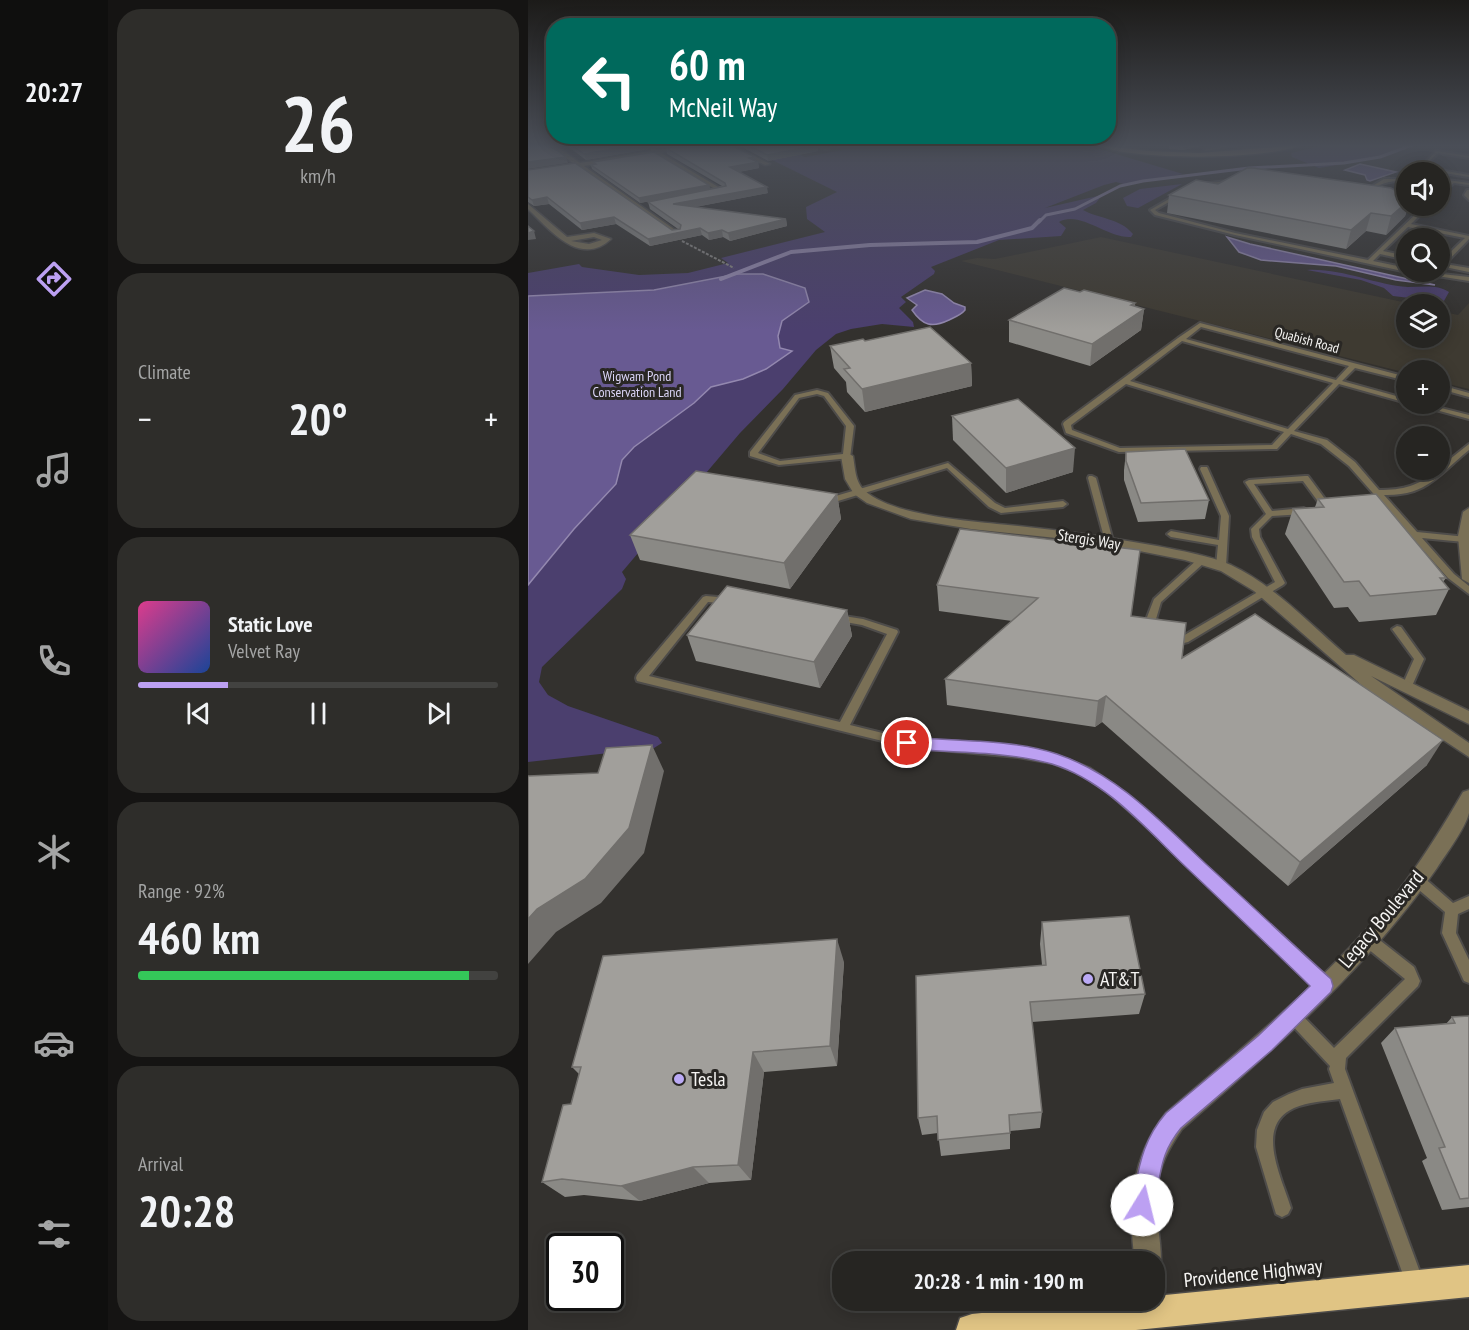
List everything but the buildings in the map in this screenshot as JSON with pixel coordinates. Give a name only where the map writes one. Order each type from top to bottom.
[{"type":"highway","name":"Providence Highway","points":[[972,1330],[1158,1314],[1469,1281]]},
{"type":"street","points":[[529,207],[565,240],[573,245],[603,243],[607,238],[594,235],[565,240]]},
{"type":"street","points":[[639,207],[677,234]]},
{"type":"street","points":[[847,456],[851,479],[858,491]]},
{"type":"street","name":"Stergis Way","points":[[858,491],[871,500],[915,516],[1109,541],[1221,566],[1264,592],[1370,684],[1469,751]]},
{"type":"street","points":[[1469,512],[1464,539],[1469,579]]},
{"type":"street","name":"Stergis Way","points":[[1333,651],[1469,718]]},
{"type":"street","name":"Legacy Boulevard","points":[[1145,1251],[1142,1236],[1142,1205],[1154,1147],[1174,1121],[1293,1016],[1367,939],[1417,880],[1469,797]]},
{"type":"lane","points":[[1157,207],[1152,210],[1157,214],[1235,234],[1396,268]]},
{"type":"lane","points":[[1369,262],[1416,216]]},
{"type":"lane","points":[[1406,225],[1468,237]]},
{"type":"lane","points":[[1450,255],[1468,237]]},
{"type":"lane","points":[[1378,252],[1396,256]]},
{"type":"lane","points":[[1450,266],[1468,269]]},
{"type":"lane","points":[[1450,277],[1469,279]]},
{"type":"lane","name":"Quabish Road","points":[[1180,339],[1200,325],[1396,376]]},
{"type":"lane","points":[[1354,365],[1337,382],[1274,447],[1119,450],[1069,431],[1067,424],[1180,339],[1337,382],[1396,397]]},
{"type":"lane","points":[[1124,381],[1290,431],[1324,442],[1336,449],[1417,535],[1451,576],[1469,591]]},
{"type":"lane","points":[[1450,390],[1469,395]]},
{"type":"lane","points":[[817,392],[826,394],[850,426],[847,456],[779,463],[753,454],[797,396],[817,392]]},
{"type":"lane","points":[[1450,412],[1469,417]]},
{"type":"lane","points":[[1378,492],[1392,494],[1425,486],[1469,446]]},
{"type":"lane","points":[[815,505],[948,465],[992,505],[1004,511],[1063,504]]},
{"type":"lane","points":[[1204,469],[1225,516],[1221,566]]},
{"type":"lane","points":[[1092,478],[1109,541]]},
{"type":"lane","points":[[1202,560],[1157,601],[1151,620],[1168,637],[1184,640],[1280,583],[1256,537],[1255,530],[1270,514],[1328,510],[1305,478],[1249,482],[1270,514]]},
{"type":"lane","points":[[1004,511],[1004,529]]},
{"type":"lane","points":[[1171,534],[1223,543]]},
{"type":"lane","points":[[1417,535],[1464,539]]},
{"type":"lane","points":[[742,603],[706,599],[641,678],[907,743],[1018,752],[1053,759],[1085,771],[1113,790],[1148,820],[1324,986]]},
{"type":"lane","points":[[830,617],[863,622],[893,632],[843,728]]},
{"type":"lane","points":[[1397,629],[1419,659],[1407,686]]},
{"type":"lane","points":[[1417,880],[1452,910]]},
{"type":"lane","points":[[1452,910],[1469,902]]},
{"type":"lane","points":[[1452,910],[1449,933],[1469,976]]},
{"type":"lane","points":[[1336,1061],[1339,1054],[1413,981],[1409,972],[1367,939]]},
{"type":"lane","points":[[1293,1016],[1336,1061],[1344,1090],[1416,1287]]},
{"type":"lane","points":[[1282,1208],[1264,1147],[1263,1136],[1271,1115],[1295,1098],[1344,1090]]},
{"type":"path","points":[[677,234],[680,240],[734,268]]},
{"type":"shaded area","points":[[1101,237],[1396,301],[1396,348],[1450,348],[1450,313],[1458,315],[1469,303],[1469,389],[1450,384],[1450,360],[1396,360],[1396,370],[961,261],[977,258],[995,259]]},
{"type":"shaded area","points":[[1227,237],[1396,276],[1396,280],[1336,266],[1261,260],[1239,252]]},
{"type":"shaded area","points":[[737,274],[763,274],[805,288],[809,302],[782,321],[778,336],[780,348],[792,351],[766,369],[743,379],[711,387],[694,403],[634,447],[622,460],[616,484],[574,529],[528,585],[528,296],[654,290]]},
{"type":"shaded area","points":[[925,290],[942,294],[954,303],[965,307],[965,310],[943,323],[933,325],[924,322],[912,310],[917,305],[907,298]]},
{"type":"green space","name":"Wigwam Pond Conservation Land","points":[[806,207],[1088,207],[1083,210],[1116,222],[1133,234],[1131,237],[1113,234],[1085,222],[1067,219],[1059,222],[1066,228],[1061,236],[999,240],[931,267],[935,271],[934,274],[901,297],[906,302],[899,308],[913,322],[914,327],[882,324],[851,329],[836,334],[816,350],[783,389],[740,433],[622,572],[626,579],[622,589],[542,667],[539,682],[548,695],[568,706],[658,737],[662,743],[654,748],[528,762],[528,273],[579,264],[582,267],[639,275],[688,273],[728,263],[721,258],[825,232],[807,219]]},
{"type":"green space","points":[[1307,270],[1333,272],[1396,286],[1434,287],[1449,292],[1448,294],[1396,294],[1396,296],[1393,296],[1384,288],[1361,280]]},
{"type":"waterway","points":[[1039,222],[1046,215],[1079,207]]},
{"type":"waterway","points":[[721,279],[791,252],[870,245],[977,242],[1032,228],[1040,220]]},
{"type":"place","name":"AT&T","points":[[1088,979]]},
{"type":"place","name":"Tesla","points":[[679,1079]]},
{"type":"route","points":[[907,743],[1018,752],[1053,759],[1085,771],[1113,790],[1148,820],[1324,986],[1265,1043],[1163,1133],[1154,1147],[1142,1205]]}]
